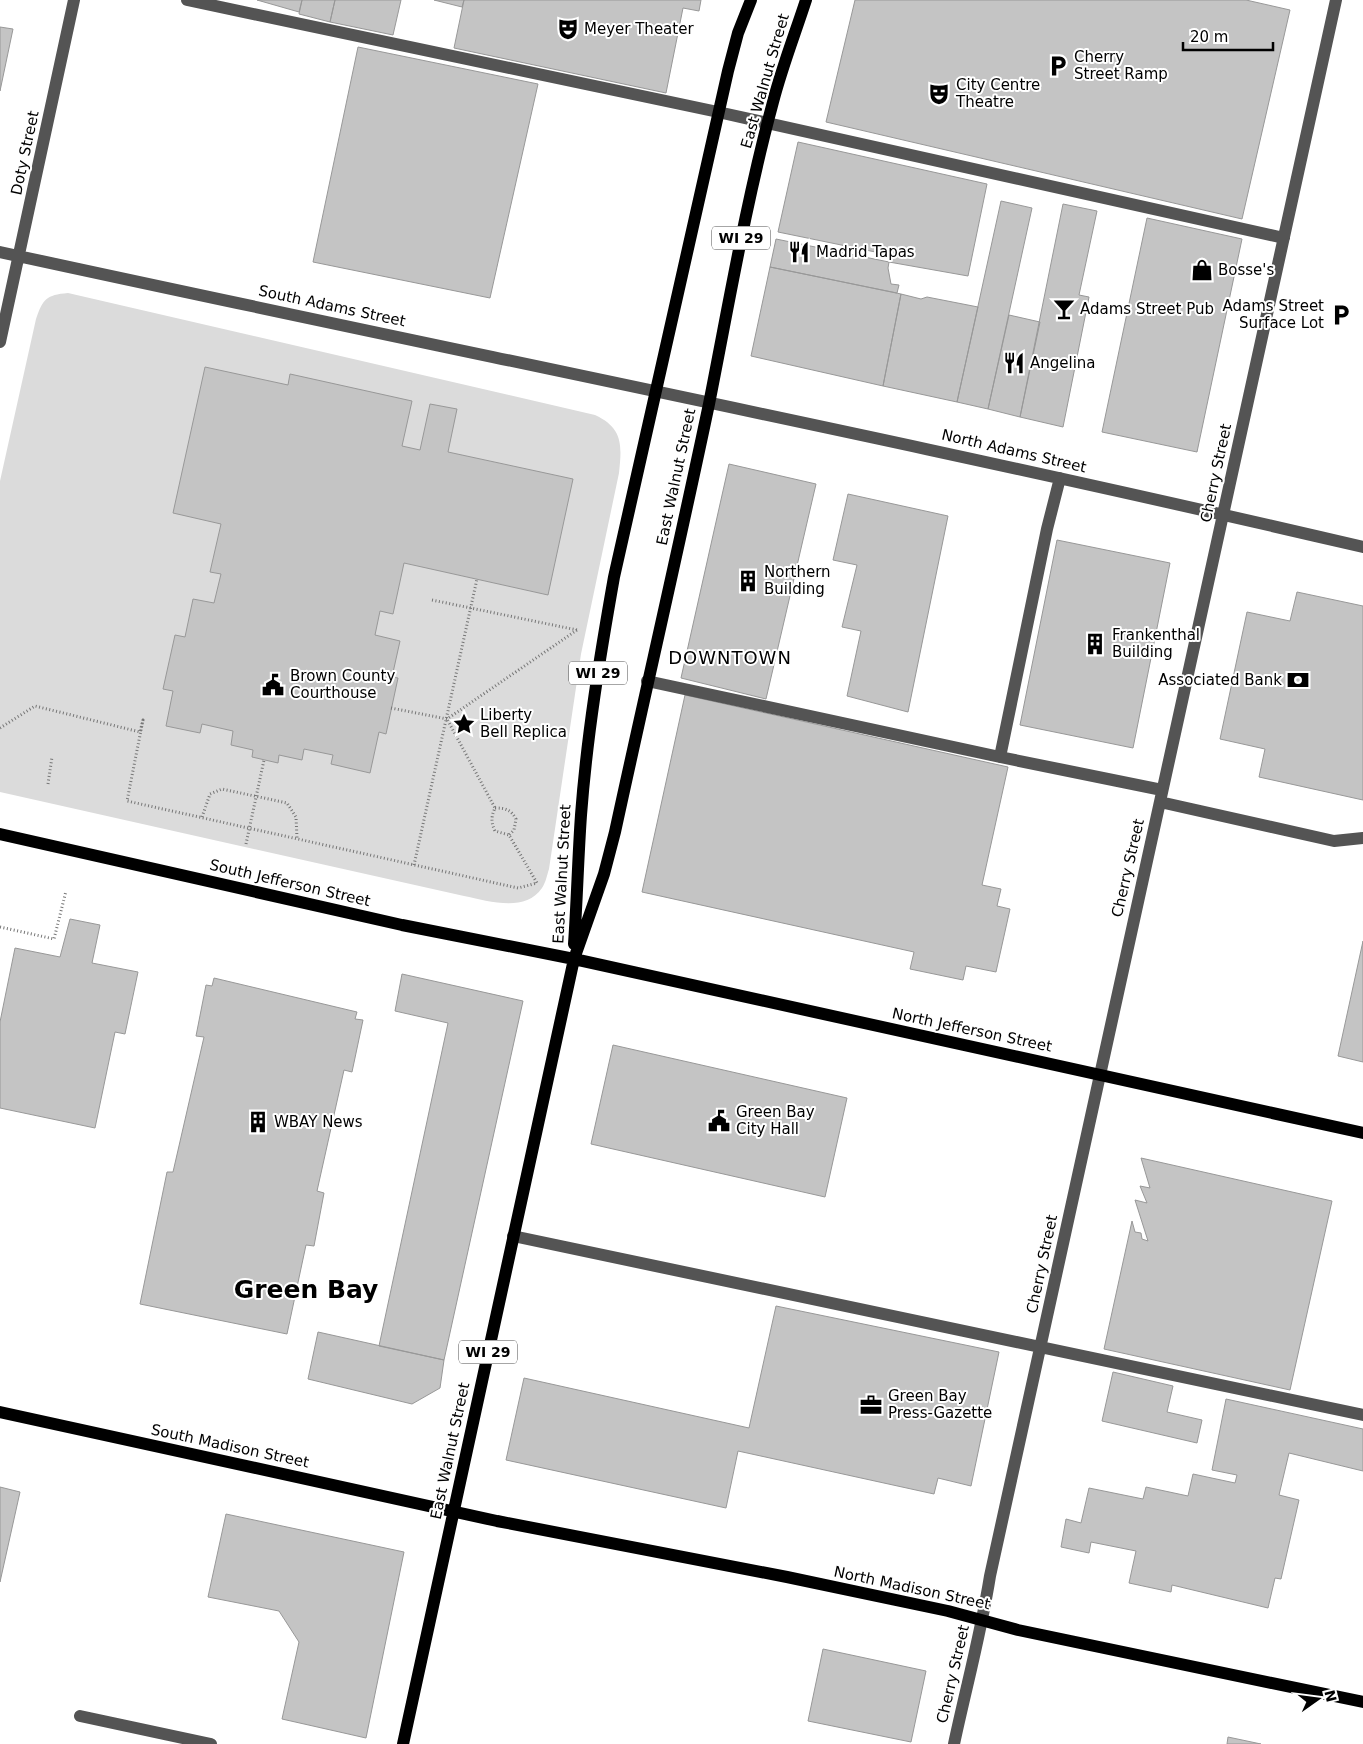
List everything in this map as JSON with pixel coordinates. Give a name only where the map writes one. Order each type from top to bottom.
[{"type":"main road","name":"East Walnut Street","points":[[574,959],[581,815],[588,744],[602,644],[614,578],[718,112],[738,33],[751,0]]},
{"type":"main road","name":"East Walnut Street","points":[[403,1744],[574,959],[604,874],[615,832],[709,402],[734,273],[768,123],[780,76],[806,0]]},
{"type":"main road","name":"South Jefferson Street","points":[[0,834],[402,925],[574,959]]},
{"type":"main road","name":"North Jefferson Street","points":[[574,959],[1363,1133]]},
{"type":"main road","name":"South Madison Street","points":[[0,1412],[453,1512]]},
{"type":"main road","name":"North Madison Street","points":[[453,1512],[787,1577],[983,1619],[1018,1630],[1363,1702]]},
{"type":"street","name":"Doty Street","points":[[0,342],[74,0]]},
{"type":"street","points":[[187,0],[718,112],[1284,238]]},
{"type":"street","name":"Cherry Street","points":[[954,1744],[983,1619],[992,1567],[1336,0]]},
{"type":"street","name":"South Adams Street","points":[[0,252],[657,391]]},
{"type":"street","name":"North Adams Street","points":[[657,391],[1223,514],[1363,547]]},
{"type":"street","points":[[1000,757],[1047,529],[1060,478]]},
{"type":"street","points":[[648,680],[1000,757],[1161,796],[1334,842],[1363,838]]},
{"type":"street","points":[[513,1236],[1363,1415]]},
{"type":"street","points":[[80,1716],[212,1744]]},
{"type":"path","points":[[414,865],[477,580]]},
{"type":"path","points":[[392,708],[446,719],[577,630],[432,600]]},
{"type":"path","points":[[0,728],[35,706],[140,732],[144,720],[126,801],[518,888],[537,883],[509,835],[495,831],[491,816],[495,808]]},
{"type":"path","points":[[446,719],[495,808]]},
{"type":"path","points":[[48,784],[52,757]]},
{"type":"path","points":[[246,844],[264,760]]},
{"type":"path","points":[[202,817],[210,794],[222,789],[288,803],[296,817],[297,838]]},
{"type":"path","points":[[495,808],[505,808],[516,819],[514,830],[509,835]]},
{"type":"path","points":[[0,927],[54,939],[66,892]]},
{"type":"shaded area","points":[[68,293],[595,415],[604,420],[616,432],[620,446],[619,473],[581,654],[549,869],[542,888],[535,896],[516,903],[484,900],[0,792],[0,481],[36,319],[46,299]]},
{"type":"building","points":[[257,0],[302,0],[299,12]]},
{"type":"building","points":[[302,0],[335,0],[330,22],[299,14]]},
{"type":"building","points":[[335,0],[401,0],[393,35],[330,22]]},
{"type":"building","points":[[434,0],[464,0],[462,7]]},
{"type":"building","name":"Meyer Theater","points":[[464,0],[701,0],[699,11],[683,8],[666,93],[454,48]]},
{"type":"building","name":"Cherry Street Ramp","points":[[855,0],[1246,0],[1290,10],[1242,219],[826,122]]},
{"type":"building","points":[[0,27],[13,29],[0,91]]},
{"type":"building","points":[[358,47],[538,84],[490,298],[313,262]]},
{"type":"building","points":[[798,142],[987,184],[968,276],[889,262],[890,255],[778,232]]},
{"type":"building","points":[[1001,201],[1032,208],[988,409],[957,402]]},
{"type":"building","name":"Adams Street Pub","points":[[1063,204],[1097,211],[1079,295],[1089,297],[1063,427],[1020,417]]},
{"type":"building","points":[[1147,218],[1242,239],[1197,452],[1102,432]]},
{"type":"building","points":[[776,239],[889,262],[888,268],[891,284],[899,285],[897,293],[770,267]]},
{"type":"building","points":[[770,267],[901,294],[883,386],[751,356]]},
{"type":"building","points":[[901,294],[921,299],[927,297],[978,307],[957,402],[883,386]]},
{"type":"building","points":[[1009,315],[1040,322],[1020,417],[988,409]]},
{"type":"building","points":[[205,367],[288,385],[290,374],[412,401],[402,446],[420,450],[430,404],[457,409],[448,452],[573,479],[548,595],[404,563],[393,614],[380,611],[375,635],[400,641],[392,677],[398,678],[386,734],[379,732],[370,773],[331,764],[333,755],[304,749],[302,760],[279,755],[278,763],[252,757],[253,750],[231,745],[233,731],[202,724],[200,733],[166,726],[173,691],[163,689],[175,635],[185,637],[193,599],[214,603],[221,574],[210,572],[221,524],[173,513]]},
{"type":"building","name":"Northern Building","points":[[729,464],[816,484],[766,699],[681,678]]},
{"type":"building","points":[[848,494],[948,516],[908,712],[847,696],[861,631],[842,627],[857,565],[833,560]]},
{"type":"building","name":"Frankenthal Building","points":[[1057,540],[1170,563],[1133,748],[1020,725]]},
{"type":"building","name":"Associated Bank","points":[[1297,592],[1363,606],[1363,800],[1259,777],[1265,749],[1220,739],[1247,612],[1290,621]]},
{"type":"building","points":[[685,695],[1008,767],[982,885],[1001,889],[997,906],[1010,909],[996,972],[966,966],[963,980],[910,969],[914,952],[642,892]]},
{"type":"building","points":[[70,919],[100,925],[92,963],[138,972],[125,1034],[115,1032],[95,1128],[0,1108],[0,1022],[15,948],[60,957]]},
{"type":"building","points":[[1363,941],[1363,1062],[1338,1056]]},
{"type":"building","points":[[402,974],[523,1001],[444,1360],[379,1346],[448,1023],[395,1011]]},
{"type":"building","name":"WBAY News","points":[[214,978],[357,1012],[355,1019],[363,1020],[352,1072],[344,1070],[317,1191],[324,1193],[314,1246],[306,1245],[287,1334],[140,1304],[167,1172],[173,1172],[204,1037],[196,1036],[206,985],[212,986]]},
{"type":"building","name":"Green Bay City Hall","points":[[613,1045],[847,1098],[825,1197],[591,1144]]},
{"type":"building","points":[[1141,1158],[1332,1201],[1290,1390],[1104,1349],[1132,1221],[1135,1232],[1141,1233],[1142,1239],[1148,1241],[1135,1200],[1147,1203],[1140,1186],[1150,1188]]},
{"type":"building","name":"Green Bay Press-Gazette","points":[[776,1306],[999,1352],[971,1486],[938,1478],[934,1494],[738,1451],[726,1508],[506,1460],[524,1378],[749,1428]]},
{"type":"building","points":[[318,1332],[444,1360],[440,1388],[412,1404],[308,1379]]},
{"type":"building","points":[[1113,1372],[1173,1386],[1167,1412],[1202,1420],[1197,1443],[1102,1421]]},
{"type":"building","points":[[1226,1399],[1363,1429],[1363,1471],[1289,1453],[1279,1495],[1299,1500],[1281,1579],[1275,1578],[1268,1608],[1172,1585],[1171,1592],[1129,1583],[1136,1551],[1091,1542],[1089,1553],[1061,1547],[1066,1519],[1081,1523],[1089,1488],[1143,1499],[1146,1487],[1188,1496],[1193,1474],[1235,1483],[1237,1475],[1212,1470]]},
{"type":"building","points":[[0,1487],[20,1492],[0,1582]]},
{"type":"building","points":[[226,1514],[404,1552],[366,1738],[282,1719],[299,1642],[279,1611],[208,1597]]},
{"type":"building","points":[[823,1649],[926,1671],[911,1742],[808,1721]]},
{"type":"building","points":[[1228,1737],[1261,1744],[1227,1744]]},
{"type":"place","name":"Meyer Theater","points":[[568,29]]},
{"type":"place","name":"Cherry Street Ramp","points":[[1058,66]]},
{"type":"place","name":"City Centre Theatre","points":[[939,94]]},
{"type":"place","name":"Madrid Tapas","points":[[799,252]]},
{"type":"place","name":"Bosse's","points":[[1202,270]]},
{"type":"place","name":"Adams Street Pub","points":[[1064,309]]},
{"type":"place","name":"Adams Street Surface Lot","points":[[1341,315]]},
{"type":"place","name":"Angelina","points":[[1014,363]]},
{"type":"place","name":"Northern Building","points":[[748,581]]},
{"type":"place","name":"Frankenthal Building","points":[[1095,644]]},
{"type":"place","name":"Associated Bank","points":[[1298,680]]},
{"type":"place","name":"Brown County Courthouse","points":[[273,685]]},
{"type":"place","name":"Liberty Bell Replica","points":[[464,724]]},
{"type":"place","name":"Green Bay City Hall","points":[[719,1121]]},
{"type":"place","name":"WBAY News","points":[[258,1122]]},
{"type":"place","name":"Green Bay Press-Gazette","points":[[871,1405]]},
{"type":"district","name":"DOWNTOWN","points":[[730,658]]},
{"type":"district","name":"Green Bay","points":[[306,1289]]}]
